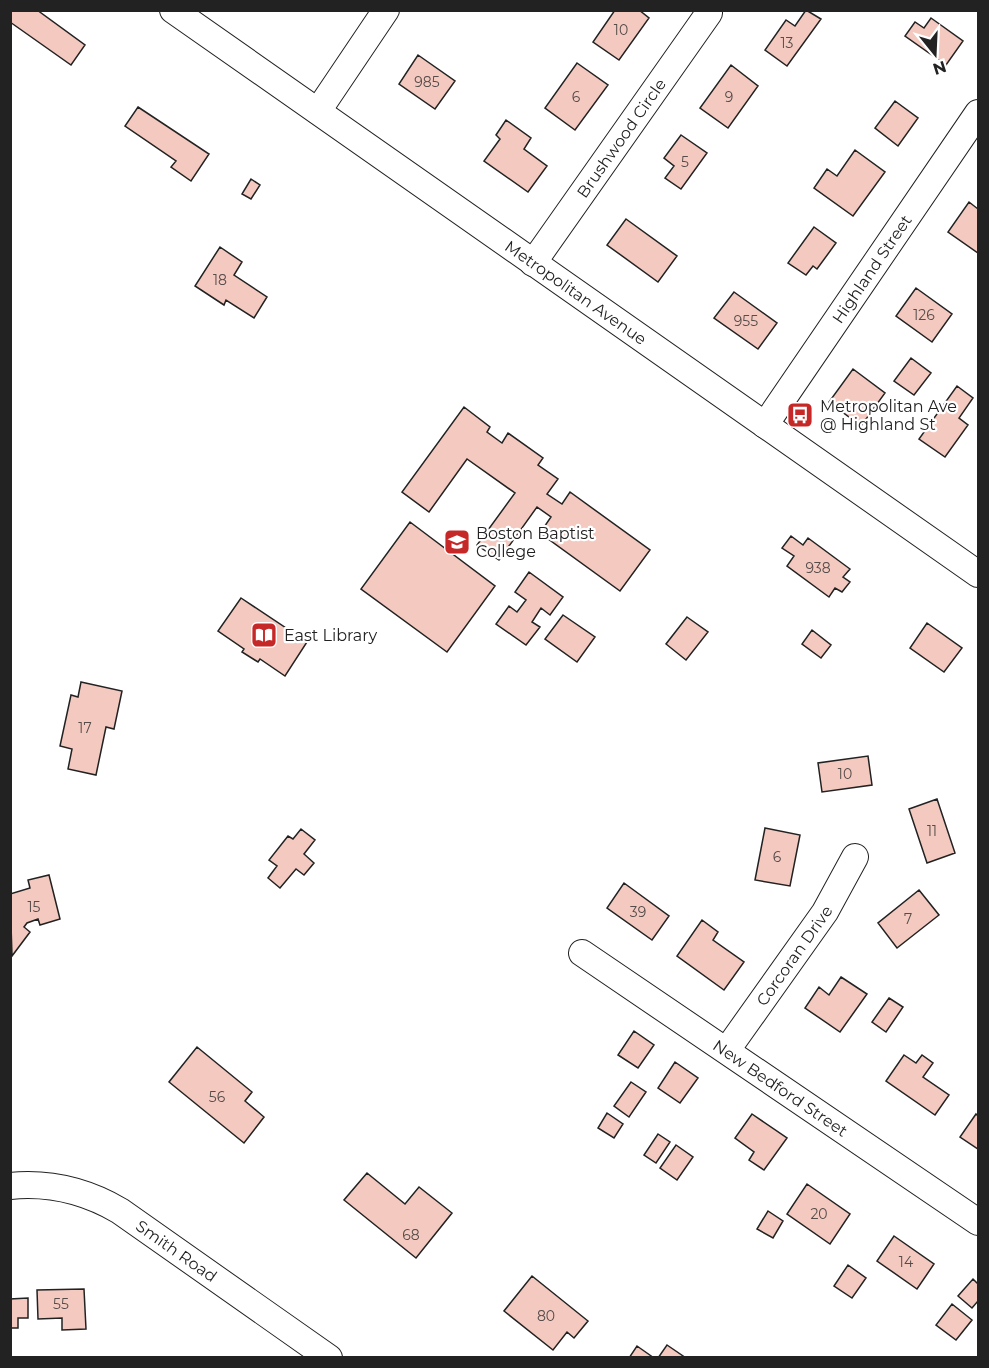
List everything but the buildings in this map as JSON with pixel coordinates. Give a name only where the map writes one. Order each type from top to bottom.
[{"type":"street","name":"Metropolitan Avenue","points":[[173,10],[978,574]]},
{"type":"street","points":[[318,111],[386,10]]},
{"type":"street","name":"Brushwood Circle","points":[[533,263],[709,13]]},
{"type":"street","name":"Highland Street","points":[[765,425],[978,113]]},
{"type":"street","name":"Corcoran Drive","points":[[728,1050],[825,912],[855,857]]},
{"type":"street","name":"New Bedford Street","points":[[582,953],[728,1050],[978,1222]]},
{"type":"street","name":"Smith Road","points":[[10,1186],[51,1185],[87,1194],[105,1202],[329,1358]]},
{"type":"place","name":"Metropolitan Ave @ Highland St","points":[[800,415]]},
{"type":"place","name":"Boston Baptist College","points":[[457,542]]},
{"type":"place","name":"East Library","points":[[264,635]]}]
